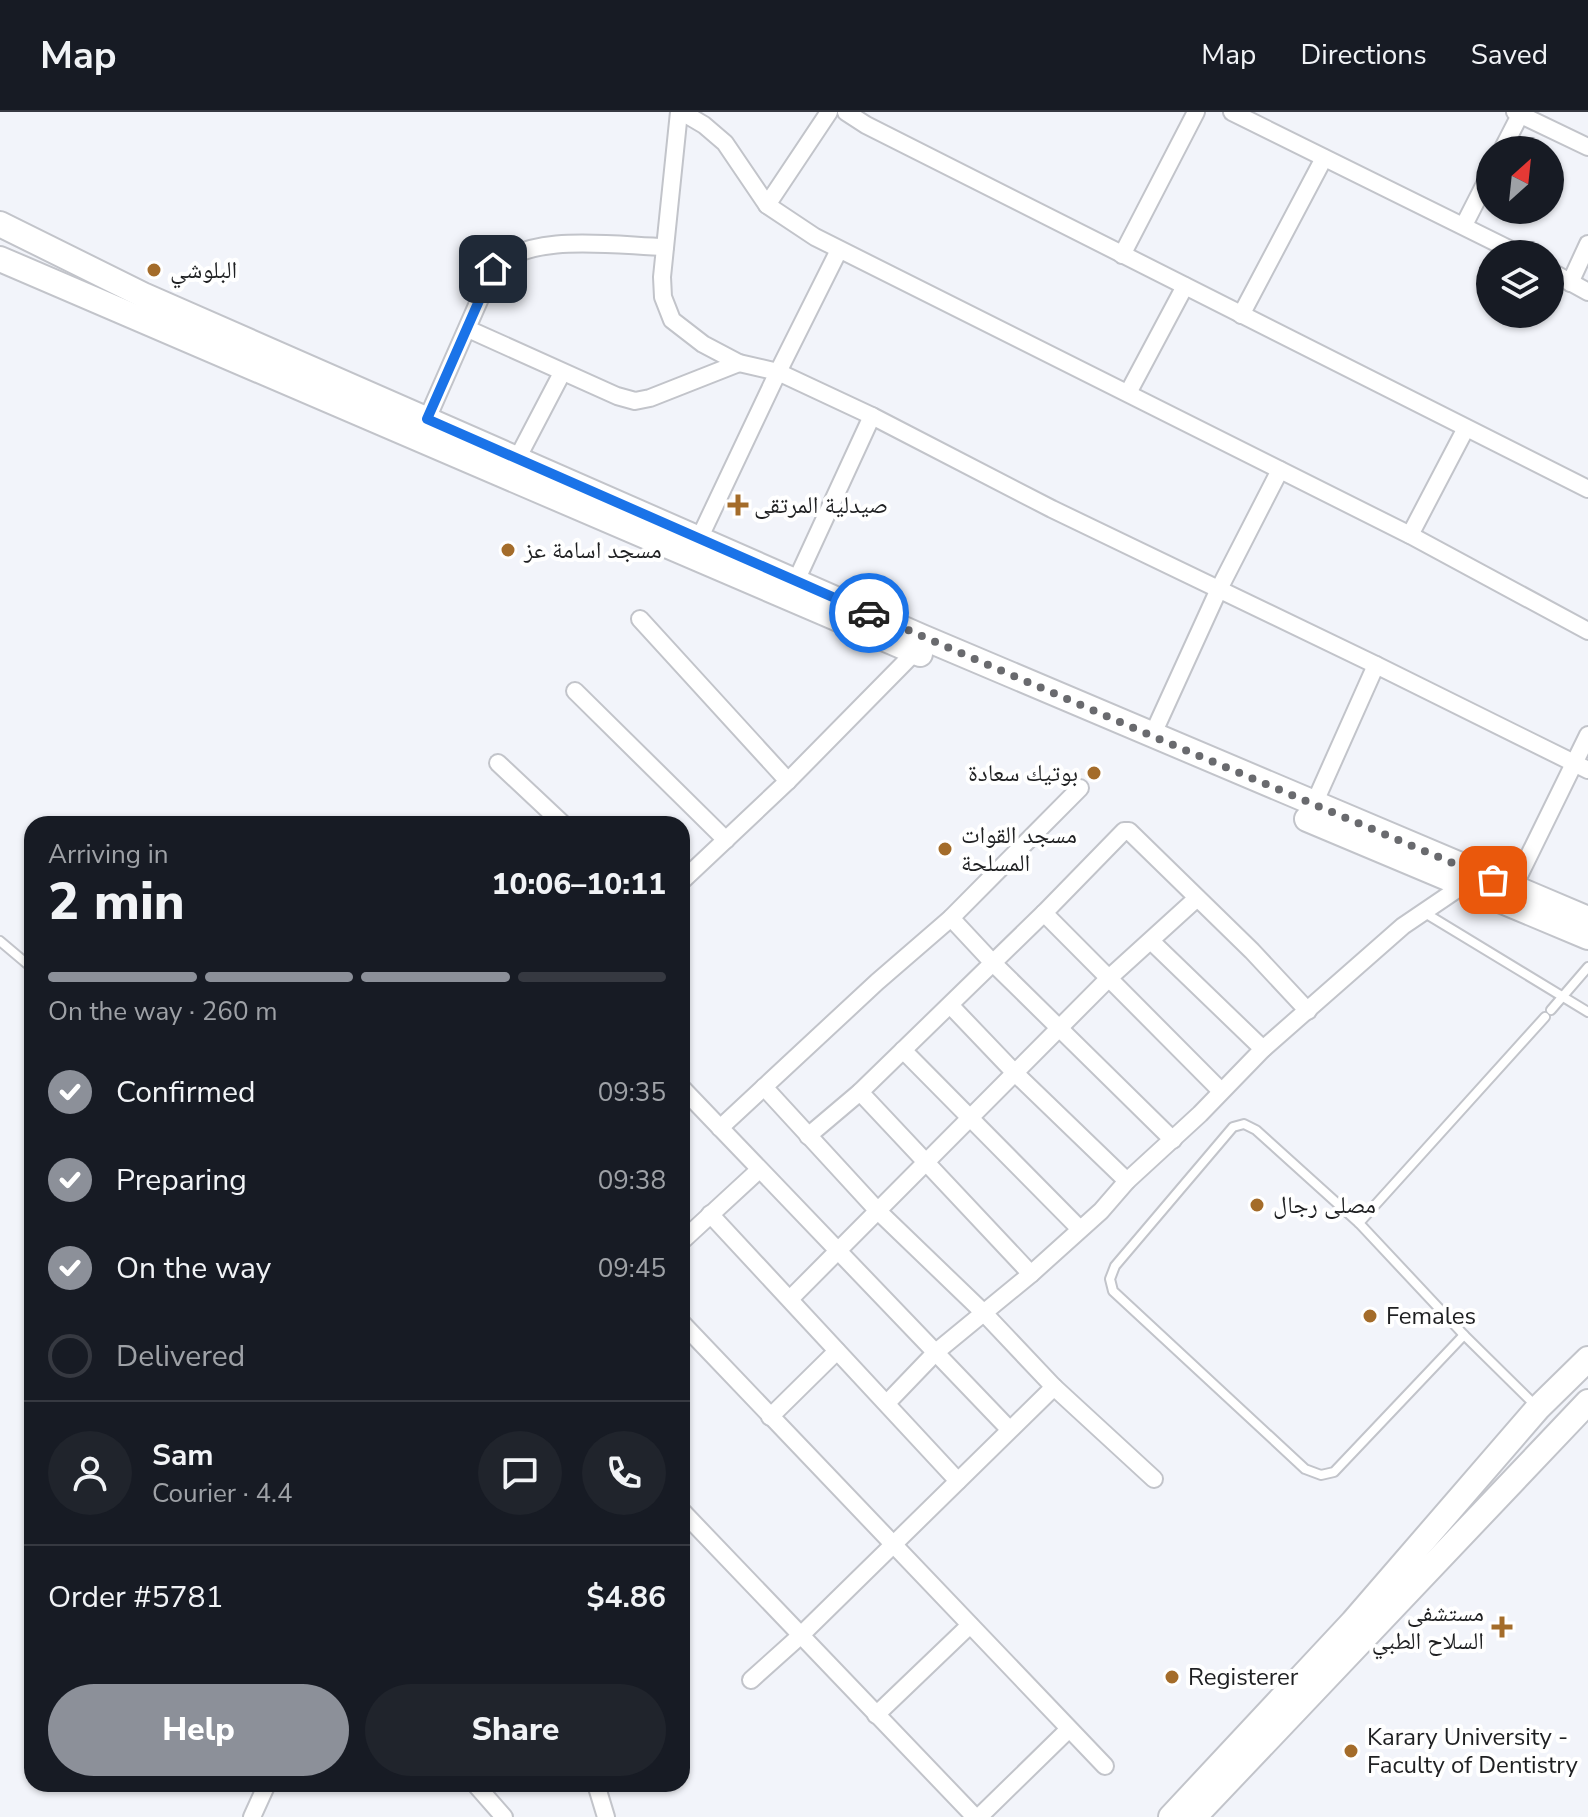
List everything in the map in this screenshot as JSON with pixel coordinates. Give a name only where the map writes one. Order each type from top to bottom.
[{"type":"main road","points":[[0,224],[143,295],[235,347],[1186,765],[1467,879],[1513,888],[1588,919]]},
{"type":"main road","points":[[0,259],[427,419],[477,452],[517,459],[796,581],[918,645],[1152,736],[1314,804],[1588,937]]},
{"type":"main road","points":[[1194,1817],[1359,1629],[1538,1408],[1588,1359]]},
{"type":"main road","points":[[1171,1817],[1588,1402]]},
{"type":"street","points":[[1580,767],[1052,509],[872,416],[778,372],[739,363],[703,344],[672,320],[663,297],[665,247],[680,112],[704,125],[725,143],[767,205],[790,222],[839,250],[1410,535],[1588,631]]},
{"type":"street","points":[[767,205],[829,112]]},
{"type":"street","points":[[846,112],[866,125],[1466,428],[1586,483]]},
{"type":"street","points":[[1122,255],[1196,112]]},
{"type":"street","points":[[1232,112],[1492,240]]},
{"type":"street","points":[[1508,136],[1518,113],[1588,147]]},
{"type":"street","points":[[1241,315],[1324,158]]},
{"type":"street","points":[[1464,225],[1476,201]]},
{"type":"street","points":[[427,419],[493,269],[503,259],[546,244],[665,247]]},
{"type":"street","points":[[1570,283],[1588,244]]},
{"type":"street","points":[[699,539],[839,250]]},
{"type":"street","points":[[1564,279],[1588,292]]},
{"type":"street","points":[[1128,393],[1185,286]]},
{"type":"street","points":[[468,329],[562,373],[635,401],[739,363]]},
{"type":"street","points":[[517,459],[562,373]]},
{"type":"street","points":[[796,581],[872,416]]},
{"type":"street","points":[[1410,535],[1466,428]]},
{"type":"street","points":[[1152,736],[1219,589],[1280,470]]},
{"type":"street","points":[[640,619],[788,781]]},
{"type":"street","points":[[690,874],[788,781],[918,645]]},
{"type":"street","points":[[1314,804],[1376,665]]},
{"type":"street","points":[[575,691],[726,840]]},
{"type":"street","points":[[1513,888],[1580,767],[1588,735]]},
{"type":"street","points":[[498,763],[554,816]]},
{"type":"street","points":[[720,1128],[951,918],[1080,788]]},
{"type":"street","points":[[808,1136],[860,1092],[1124,831],[1129,831],[1252,951],[1308,1011]]},
{"type":"street","points":[[887,1403],[936,1352],[1031,1274],[1101,1211],[1127,1181],[1173,1140],[1263,1049],[1403,926],[1467,879]]},
{"type":"street","points":[[790,1299],[1109,978],[1196,899]]},
{"type":"street","points":[[1044,913],[1221,1091]]},
{"type":"street","points":[[951,918],[1173,1140]]},
{"type":"street","points":[[1151,941],[1263,1049]]},
{"type":"street","points":[[950,1005],[1127,1181]]},
{"type":"street","points":[[903,1050],[1080,1229]]},
{"type":"street","points":[[764,1087],[878,1211],[984,1313],[1054,1387],[1154,1479]]},
{"type":"street","points":[[860,1092],[1031,1274]]},
{"type":"street","points":[[690,1096],[1009,1429]]},
{"type":"street","points":[[690,1233],[759,1170]]},
{"type":"street","points":[[710,1214],[958,1481]]},
{"type":"street","points":[[690,1332],[1105,1766]]},
{"type":"street","points":[[770,1417],[837,1351]]},
{"type":"street","points":[[751,1680],[894,1546],[1054,1387]]},
{"type":"street","points":[[690,1519],[977,1817],[1069,1729]]},
{"type":"street","points":[[876,1715],[970,1625]]},
{"type":"street","points":[[252,1817],[263,1792]]},
{"type":"street","points":[[482,1792],[504,1817]]},
{"type":"street","points":[[598,1792],[606,1817]]},
{"type":"lane","points":[[1422,912],[1588,1012]]},
{"type":"lane","points":[[0,941],[24,961]]},
{"type":"lane","points":[[1359,1223],[1588,967]]},
{"type":"lane","points":[[1464,1335],[1334,1472],[1321,1475],[1305,1469],[1113,1291],[1110,1279],[1115,1266],[1132,1243],[1233,1127],[1244,1124],[1256,1130],[1359,1223],[1464,1335],[1538,1408]]},
{"type":"way so far","points":[[869,613],[1493,880]]},
{"type":"place","name":"البلوشي","points":[[154,270]]},
{"type":"place","name":"صيدلية المرتقى","points":[[738,505]]},
{"type":"place","name":"مسجد اسامة عز","points":[[508,550]]},
{"type":"place","name":"بوتيك سعادة","points":[[1094,773]]},
{"type":"place","name":"مسجد القوات المسلحة","points":[[945,849]]},
{"type":"place","name":"مصلى رجال","points":[[1257,1205]]},
{"type":"place","name":"Females","points":[[1370,1316]]},
{"type":"place","name":"مستشفى السلاح الطبي","points":[[1502,1627]]},
{"type":"place","name":"Registerer","points":[[1172,1677]]},
{"type":"place","name":"Karary University - Faculty of Dentistry","points":[[1351,1751]]},
{"type":"route","points":[[493,269],[427,419],[869,613]]}]
